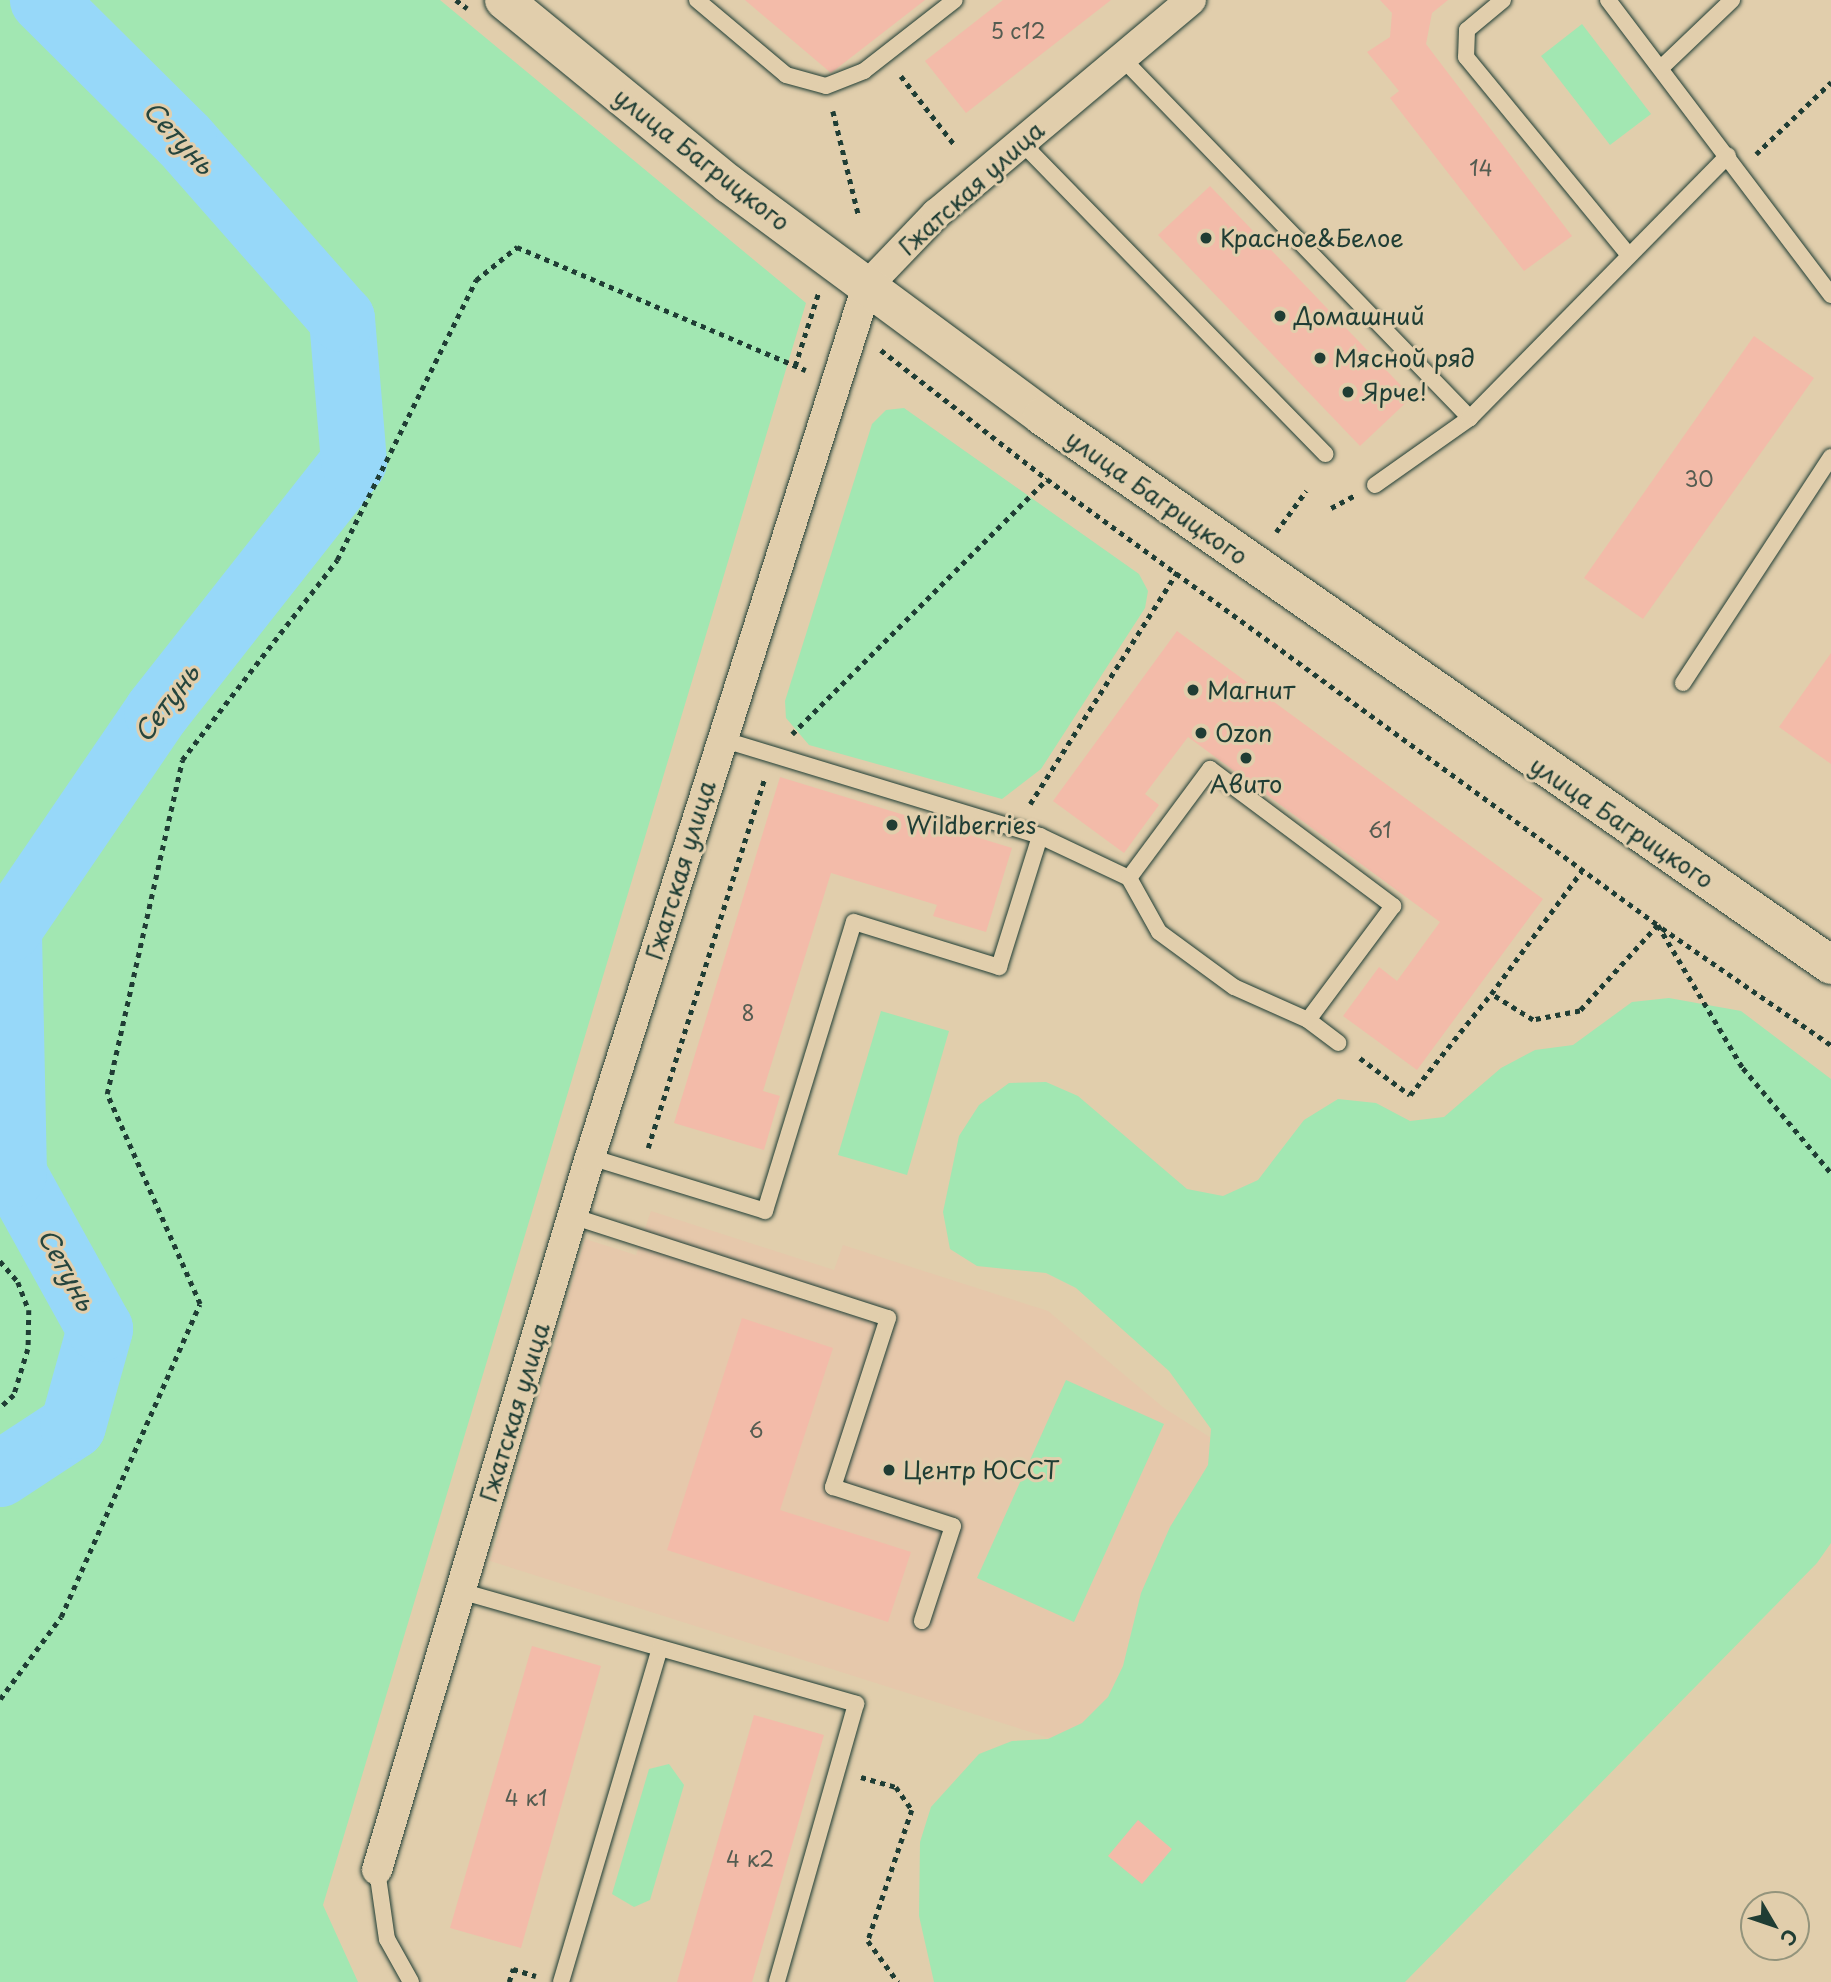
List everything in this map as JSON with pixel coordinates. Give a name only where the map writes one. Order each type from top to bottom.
[{"type":"street","name":"улица Багрицкого","points":[[504,0],[729,184],[867,286],[1423,686],[1831,965]]},
{"type":"street","name":"Гжатская улица","points":[[377,1870],[590,1157],[867,286],[936,214],[1191,0]]},
{"type":"lane","points":[[697,0],[786,75],[827,86],[848,81],[955,0]]},
{"type":"lane","points":[[1503,0],[1467,30],[1466,57],[1627,253]]},
{"type":"lane","points":[[1608,0],[1662,67],[1831,295]]},
{"type":"lane","points":[[1662,67],[1732,0]]},
{"type":"lane","points":[[1122,58],[1470,418]]},
{"type":"lane","points":[[1021,142],[1326,454]]},
{"type":"lane","points":[[1375,485],[1470,418],[1627,253],[1728,155]]},
{"type":"lane","points":[[1683,683],[1831,457]]},
{"type":"lane","points":[[721,739],[1040,836],[1129,878],[1159,932],[1234,987],[1308,1020],[1338,1043]]},
{"type":"lane","points":[[1129,878],[1209,769],[1392,906],[1308,1020]]},
{"type":"lane","points":[[590,1157],[765,1210],[854,922],[999,967],[1040,836]]},
{"type":"lane","points":[[572,1216],[888,1318],[833,1487],[953,1526],[922,1621]]},
{"type":"lane","points":[[460,1591],[856,1704],[777,1982]]},
{"type":"lane","points":[[554,1980],[660,1648]]},
{"type":"lane","points":[[377,1870],[377,1905],[387,1939],[411,1982]]},
{"type":"path","points":[[885,55],[954,144]]},
{"type":"path","points":[[1738,172],[1831,82]]},
{"type":"path","points":[[827,86],[859,218]]},
{"type":"path","points":[[0,1699],[61,1618],[200,1304],[107,1094],[181,760],[337,560],[476,280],[517,247],[835,383]]},
{"type":"path","points":[[853,328],[1047,479],[1177,572],[1581,872],[1831,1045]]},
{"type":"path","points":[[640,1172],[772,754],[1047,479]]},
{"type":"path","points":[[1014,828],[1177,572]]},
{"type":"path","points":[[1338,1043],[1410,1095],[1491,994],[1581,872]]},
{"type":"path","points":[[1491,994],[1533,1020],[1580,1011],[1658,925]]},
{"type":"path","points":[[1658,925],[1742,1068],[1831,1173]]},
{"type":"path","points":[[0,1261],[18,1282],[29,1310],[28,1349],[14,1395],[0,1408]]},
{"type":"path","points":[[838,1770],[896,1787],[912,1810],[868,1941],[898,1982]]},
{"type":"path","points":[[509,1982],[513,1969],[554,1980]]},
{"type":"shaded area","name":"Центр ЮССТ","points":[[651,1211],[834,1270],[843,1245],[1048,1311],[1164,1408],[1359,1532],[1160,1773],[490,1561],[585,1239],[636,1255]]},
{"type":"green space","points":[[0,0],[440,0],[806,303],[323,1905],[358,1982],[0,1982]]},
{"type":"green space","points":[[1582,24],[1651,114],[1610,145],[1541,56]]},
{"type":"green space","points":[[904,408],[1139,574],[1148,591],[1145,608],[1041,769],[1002,799],[809,745],[786,718],[785,701],[872,424],[886,410]]},
{"type":"green space","points":[[1669,998],[1741,1011],[1831,1079],[1831,1543],[1817,1563],[1405,1982],[934,1982],[919,1916],[920,1842],[931,1807],[979,1754],[1012,1741],[1048,1739],[1082,1723],[1108,1697],[1123,1666],[1141,1593],[1170,1527],[1208,1465],[1211,1429],[1169,1371],[1076,1288],[1046,1273],[977,1266],[950,1249],[943,1212],[959,1136],[979,1105],[1009,1083],[1046,1082],[1078,1096],[1187,1189],[1223,1196],[1258,1180],[1304,1120],[1338,1099],[1376,1103],[1410,1121],[1444,1117],[1501,1068],[1535,1050],[1573,1045],[1632,1002]]},
{"type":"green space","points":[[881,1011],[949,1031],[907,1175],[838,1155]]},
{"type":"green space","points":[[1066,1380],[1164,1424],[1074,1622],[977,1578]]},
{"type":"green space","points":[[669,1764],[684,1785],[650,1900],[634,1907],[612,1894],[649,1769]]},
{"type":"building","points":[[745,0],[925,0],[831,73]]},
{"type":"building","points":[[1003,0],[1111,0],[966,113],[925,61]]},
{"type":"building","points":[[1380,0],[1448,0],[1432,13],[1426,44],[1572,236],[1524,271],[1390,98],[1399,91],[1367,52],[1390,37],[1392,13]]},
{"type":"building","points":[[1210,186],[1412,397],[1360,446],[1158,235]]},
{"type":"building","points":[[1754,336],[1814,378],[1643,619],[1584,578]]},
{"type":"building","points":[[1177,631],[1543,899],[1417,1070],[1343,1016],[1379,967],[1397,981],[1440,922],[1188,737],[1145,794],[1159,805],[1124,853],[1053,801]]},
{"type":"building","points":[[1831,653],[1831,764],[1779,727]]},
{"type":"building","points":[[780,777],[1012,848],[986,932],[933,916],[937,905],[831,873],[763,1091],[780,1096],[764,1150],[674,1123]]},
{"type":"building","points":[[742,1318],[833,1348],[780,1510],[911,1552],[888,1622],[667,1550]]},
{"type":"building","points":[[532,1646],[601,1666],[521,1948],[450,1928]]},
{"type":"building","points":[[754,1715],[824,1735],[752,1982],[677,1982]]},
{"type":"building","points":[[1138,1820],[1172,1849],[1142,1884],[1108,1856]]},
{"type":"waterway","name":"Сетунь","points":[[0,1474],[73,1426],[100,1329],[14,1174],[9,929],[157,712],[354,462],[342,319],[184,140],[43,0]]},
{"type":"place","name":"Красное&Белое","points":[[1206,238]]},
{"type":"place","name":"Домашний","points":[[1280,316]]},
{"type":"place","name":"Мясной ряд","points":[[1320,358]]},
{"type":"place","name":"Ярче!","points":[[1348,392]]},
{"type":"place","name":"Магнит","points":[[1193,690]]},
{"type":"place","name":"Ozon","points":[[1201,733]]},
{"type":"place","name":"Авито","points":[[1246,758]]},
{"type":"place","name":"Wildberries","points":[[892,825]]},
{"type":"place","name":"Центр ЮССТ","points":[[889,1470]]}]
